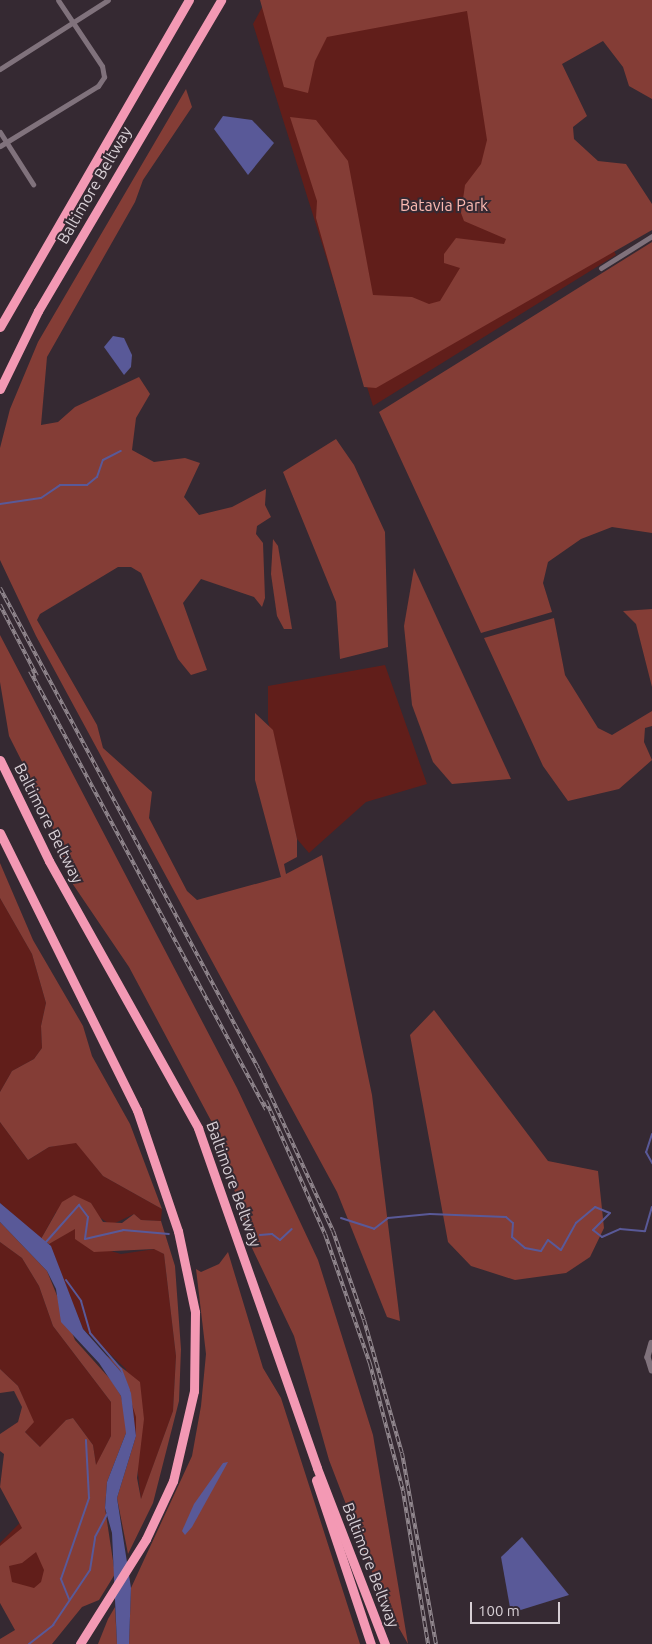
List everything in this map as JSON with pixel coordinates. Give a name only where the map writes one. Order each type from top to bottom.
[{"type":"highway","name":"Baltimore Beltway","points":[[0,327],[189,0]]},
{"type":"highway","name":"Baltimore Beltway","points":[[0,389],[38,312],[221,0]]},
{"type":"highway","name":"Baltimore Beltway","points":[[0,760],[49,861],[183,1095],[219,1180],[260,1304],[385,1644]]},
{"type":"highway","points":[[0,833],[128,1088],[158,1168],[191,1286],[196,1369],[186,1436],[165,1501],[137,1555],[80,1644]]},
{"type":"highway","points":[[260,1304],[371,1644]]},
{"type":"highway","points":[[76,1644],[98,1615]]},
{"type":"street","points":[[0,146],[103,80],[102,66],[58,0]]},
{"type":"street","points":[[0,69],[108,0]]},
{"type":"street","points":[[0,132],[33,184]]},
{"type":"street","points":[[601,268],[652,236]]},
{"type":"street","points":[[652,1343],[648,1357],[652,1370]]},
{"type":"green space","name":"Batavia Park","points":[[266,0],[489,0],[616,255],[373,406],[253,24]]},
{"type":"green space","points":[[385,665],[427,784],[366,802],[309,853],[297,839],[268,721],[268,686]]},
{"type":"green space","points":[[0,898],[32,954],[46,1003],[41,1026],[42,1048],[34,1059],[12,1071],[0,1092]]},
{"type":"green space","points":[[0,1122],[28,1160],[49,1147],[76,1142],[103,1176],[162,1209],[161,1221],[141,1220],[134,1214],[111,1225],[96,1215],[91,1203],[56,1212],[41,1239],[0,1203]]},
{"type":"green space","points":[[75,1228],[101,1248],[121,1254],[155,1249],[164,1254],[176,1356],[173,1411],[141,1500],[126,1369],[83,1329],[49,1244]]},
{"type":"green space","points":[[0,1242],[22,1258],[39,1286],[53,1326],[111,1402],[111,1436],[96,1466],[93,1445],[73,1418],[66,1420],[41,1448],[25,1432],[33,1422],[18,1386],[0,1369]]},
{"type":"green space","points":[[72,1470],[62,1551],[16,1629],[0,1602],[0,1543]]},
{"type":"shaded area","points":[[260,0],[652,0],[652,99],[629,86],[623,67],[603,41],[562,64],[587,116],[573,127],[574,139],[598,161],[626,164],[652,204],[652,230],[376,388],[364,387],[316,218],[317,201],[290,117],[316,120],[348,161],[373,295],[412,297],[429,304],[440,301],[460,268],[444,263],[444,254],[456,238],[504,244],[506,239],[464,221],[461,213],[465,185],[481,164],[487,140],[467,11],[327,37],[315,61],[308,93],[284,87]]},
{"type":"shaded area","points":[[186,89],[192,107],[143,180],[135,202],[47,357],[41,425],[58,422],[75,407],[139,377],[150,394],[136,418],[132,450],[154,462],[185,458],[200,463],[184,497],[199,515],[232,507],[266,489],[265,505],[271,517],[257,526],[256,534],[263,543],[265,598],[262,607],[254,597],[201,579],[183,603],[207,670],[191,675],[178,659],[141,573],[131,567],[118,567],[40,614],[37,620],[97,725],[103,748],[152,792],[149,818],[187,891],[197,900],[281,877],[255,780],[255,713],[273,730],[297,839],[297,857],[284,864],[286,874],[322,855],[372,1095],[400,1321],[387,1317],[337,1192],[36,636],[0,560],[0,448],[10,409],[38,342]]},
{"type":"shaded area","points":[[223,116],[252,120],[274,143],[248,175],[214,129]]},
{"type":"shaded area","points":[[652,242],[652,533],[612,527],[581,539],[548,562],[543,583],[552,612],[481,633],[379,412]]},
{"type":"shaded area","points":[[113,336],[124,338],[132,355],[131,367],[124,375],[104,347]]},
{"type":"shaded area","points":[[336,439],[354,465],[385,532],[388,647],[340,659],[336,602],[283,472]]},
{"type":"shaded area","points":[[273,539],[278,546],[292,629],[284,629],[277,616],[271,574]]},
{"type":"shaded area","points":[[414,568],[511,779],[452,784],[433,762],[412,705],[404,626]]},
{"type":"shaded area","points":[[652,609],[652,687],[636,624],[623,611]]},
{"type":"shaded area","points":[[554,618],[565,675],[598,728],[612,735],[652,711],[652,726],[645,728],[644,742],[652,760],[619,789],[568,801],[543,766],[484,638]]},
{"type":"shaded area","points":[[0,635],[237,1088],[318,1260],[373,1435],[408,1644],[382,1598],[329,1460],[294,1336],[252,1248],[216,1130],[129,967],[68,877],[47,811],[9,736],[0,682]]},
{"type":"shaded area","points":[[0,863],[33,940],[83,1026],[92,1056],[130,1124],[162,1209],[103,1176],[76,1143],[49,1147],[28,1160],[0,1122],[0,1092],[12,1071],[34,1059],[42,1048],[41,1026],[46,1003],[32,954],[0,898]]},
{"type":"shaded area","points":[[434,1010],[548,1161],[598,1171],[604,1228],[590,1257],[566,1273],[515,1280],[471,1266],[448,1242],[410,1035]]},
{"type":"shaded area","points":[[74,1195],[91,1203],[103,1222],[122,1223],[134,1214],[141,1220],[161,1221],[175,1266],[181,1349],[179,1401],[153,1503],[128,1554],[117,1498],[136,1436],[136,1417],[122,1373],[106,1355],[140,1382],[144,1419],[137,1478],[141,1499],[173,1411],[176,1356],[164,1254],[154,1249],[94,1252],[75,1239],[75,1229],[49,1244],[41,1239],[62,1202]]},
{"type":"shaded area","points":[[0,1203],[51,1246],[83,1329],[122,1373],[131,1393],[136,1436],[117,1498],[131,1588],[129,1644],[117,1644],[112,1533],[105,1508],[107,1482],[126,1433],[121,1396],[99,1363],[61,1322],[56,1289],[47,1271],[0,1222]]},
{"type":"shaded area","points":[[0,1222],[47,1271],[75,1340],[111,1380],[121,1396],[126,1419],[126,1433],[107,1482],[105,1508],[115,1574],[99,1600],[82,1607],[52,1644],[0,1644],[0,1639],[15,1630],[0,1603],[0,1546],[22,1528],[0,1487],[4,1454],[0,1451],[0,1434],[18,1422],[22,1407],[14,1391],[0,1393],[0,1369],[18,1386],[34,1422],[25,1432],[40,1447],[66,1420],[73,1418],[93,1445],[96,1465],[111,1436],[111,1402],[53,1326],[39,1286],[22,1258],[0,1242]],"holes":[[[36,1552],[44,1570],[41,1582],[34,1588],[12,1582],[9,1566],[22,1563]]]},
{"type":"shaded area","points":[[228,1252],[263,1368],[281,1398],[360,1644],[129,1644],[131,1588],[192,1456],[201,1406],[206,1354],[196,1269],[201,1272],[219,1264]]},
{"type":"shaded area","points":[[228,1462],[192,1527],[185,1535],[182,1531],[194,1504],[223,1463]]},
{"type":"shaded area","points":[[522,1537],[569,1595],[511,1613],[501,1557]]},
{"type":"shaded area","points":[[115,1607],[117,1644],[98,1644],[108,1619]]},
{"type":"waterway","points":[[0,504],[41,498],[60,485],[87,485],[97,477],[103,460],[121,451]]},
{"type":"waterway","points":[[652,1134],[646,1152],[652,1163]]},
{"type":"waterway","points":[[46,1242],[79,1205],[88,1217],[85,1239],[123,1230],[169,1234]]},
{"type":"waterway","points":[[341,1218],[374,1229],[388,1218],[430,1214],[506,1217],[513,1223],[512,1237],[525,1248],[541,1251],[548,1240],[561,1250],[576,1223],[595,1207],[610,1213],[593,1230],[602,1237],[620,1229],[645,1231],[652,1207]]},
{"type":"waterway","points":[[260,1235],[272,1234],[280,1240],[292,1229]]},
{"type":"waterway","points":[[66,1280],[81,1301],[90,1333],[121,1369],[129,1390]]},
{"type":"waterway","points":[[69,1599],[61,1579],[89,1498],[86,1440]]},
{"type":"waterway","points":[[29,1644],[53,1625],[90,1570],[95,1537],[107,1514]]},
{"type":"railway","points":[[0,588],[258,1068],[333,1231],[364,1320],[402,1453],[436,1644]]},
{"type":"railway","points":[[0,605],[37,676]]},
{"type":"railway","points":[[30,671],[266,1109]]},
{"type":"railway","points":[[266,1101],[325,1234],[370,1364],[403,1491],[428,1644]]}]
